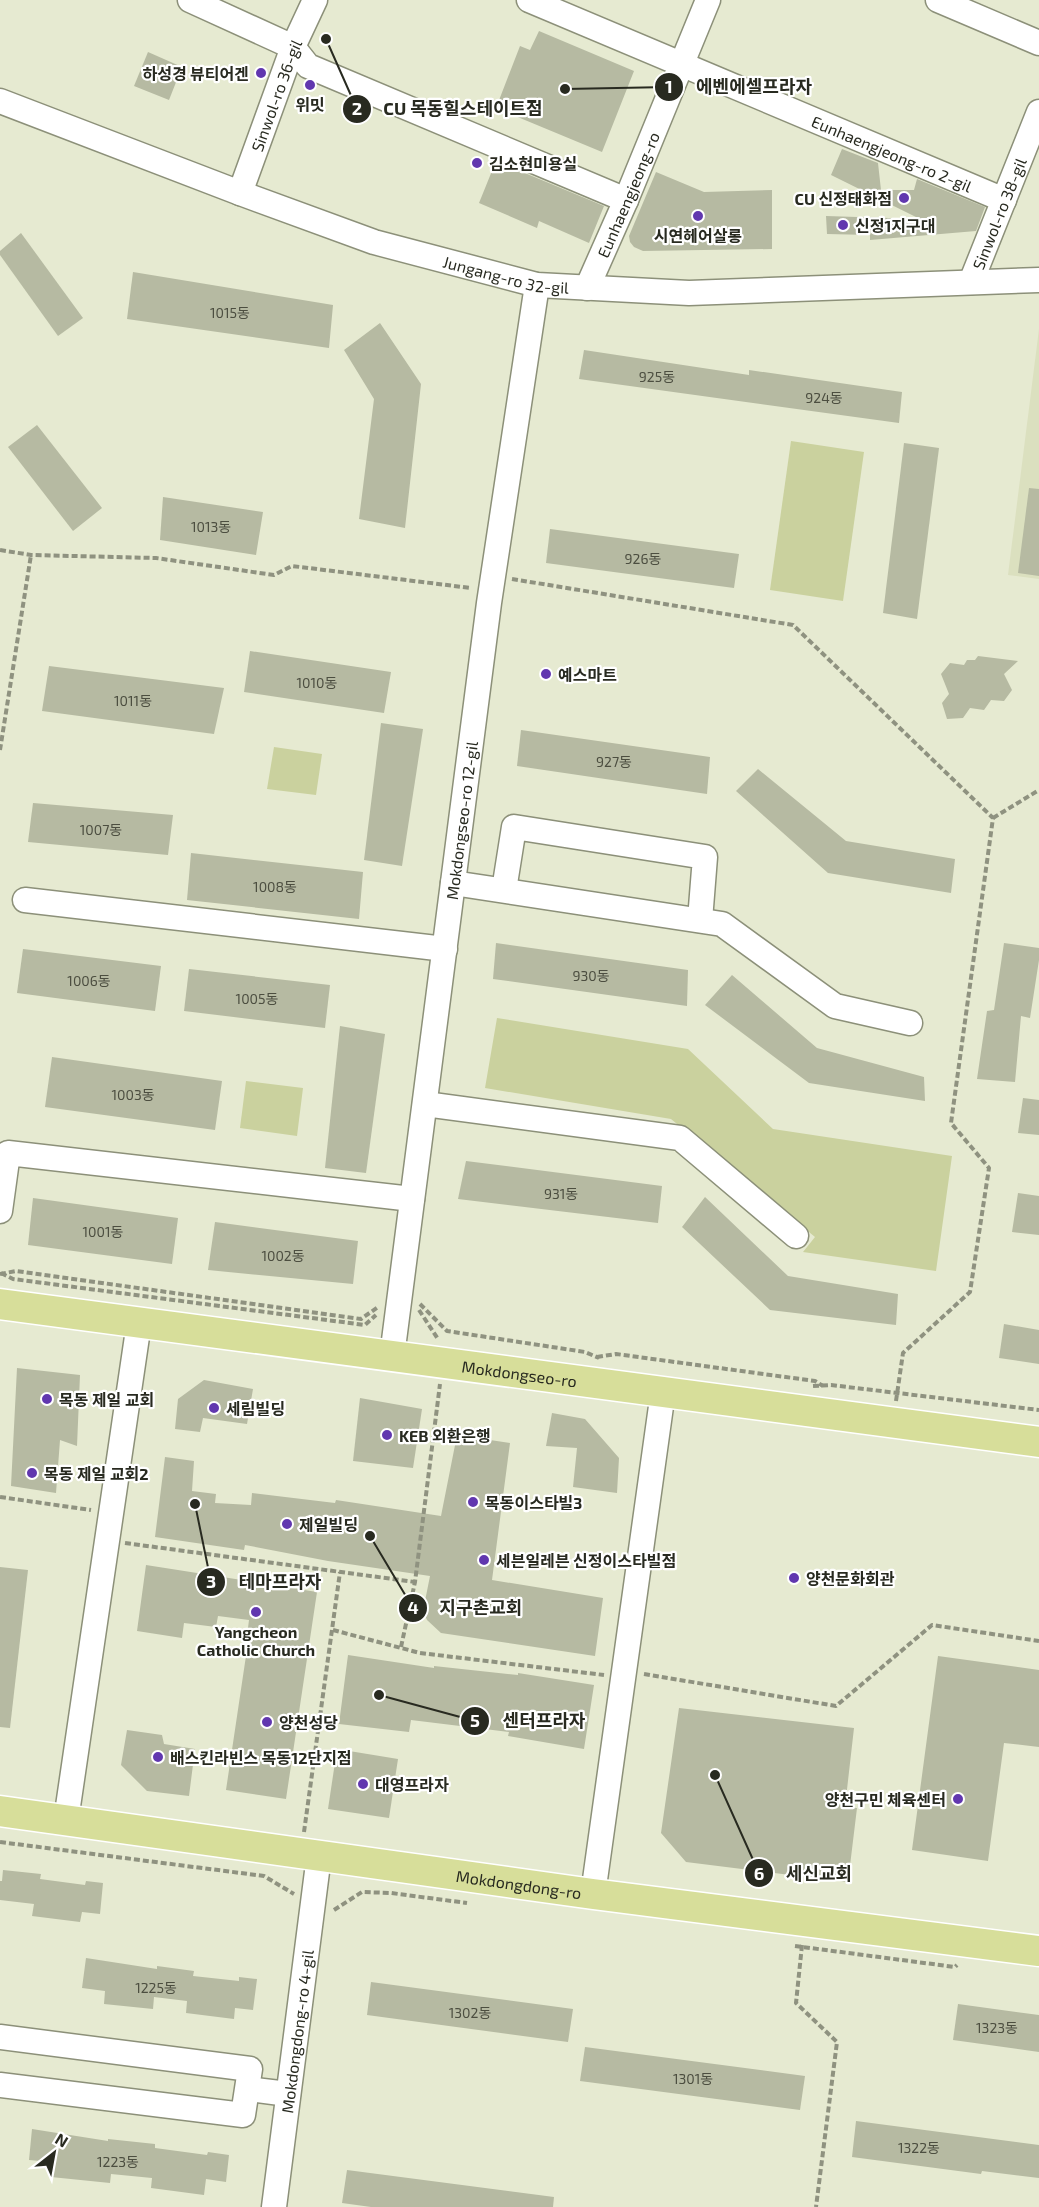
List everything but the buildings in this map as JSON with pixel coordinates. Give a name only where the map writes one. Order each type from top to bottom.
[{"type":"main road","name":"Mokdongseo-ro","points":[[0,1304],[392,1356],[446,1351],[663,1392],[895,1406],[1039,1442]]},
{"type":"main road","name":"Mokdongdong-ro","points":[[0,1811],[593,1894],[1039,1951]]},
{"type":"street","points":[[190,0],[293,46],[308,66],[626,200]]},
{"type":"street","name":"Sinwol-ro 36-gil","points":[[240,193],[293,46],[315,0]]},
{"type":"street","name":"Eunhaengjeong-ro 2-gil","points":[[529,0],[1004,200]]},
{"type":"street","name":"Eunhaengjeong-ro","points":[[587,288],[626,200],[708,0]]},
{"type":"street","points":[[938,0],[1039,43]]},
{"type":"street","name":"Jungang-ro 32-gil","points":[[0,101],[374,242],[537,285],[689,293],[1039,280]]},
{"type":"street","name":"Sinwol-ro 38-gil","points":[[971,282],[1039,112]]},
{"type":"street","name":"Mokdongseo-ro 12-gil","points":[[392,1356],[493,583],[537,285]]},
{"type":"street","points":[[504,890],[514,827],[705,857],[700,920]]},
{"type":"street","points":[[453,883],[722,924],[835,1006],[910,1023]]},
{"type":"street","points":[[25,900],[445,949]]},
{"type":"street","points":[[425,1104],[680,1138],[796,1236]]},
{"type":"street","points":[[0,1211],[8,1153],[412,1198]]},
{"type":"street","points":[[66,1820],[139,1323]]},
{"type":"street","points":[[593,1894],[663,1392]]},
{"type":"street","name":"Mokdongdong-ro 4-gil","points":[[274,2207],[310,1924],[310,1855]]},
{"type":"street","points":[[0,2037],[250,2068],[243,2115],[0,2085]]},
{"type":"street","points":[[248,2089],[288,2094]]},
{"type":"path","points":[[0,550],[31,555],[156,558],[273,575],[292,566],[493,583],[793,625],[993,818]]},
{"type":"path","points":[[0,750],[31,555]]},
{"type":"path","points":[[993,818],[1039,790]]},
{"type":"path","points":[[895,1406],[903,1353],[970,1292],[989,1168],[951,1123],[993,818]]},
{"type":"path","points":[[0,1273],[16,1271],[361,1319],[384,1301],[389,1284],[400,1296],[416,1305],[446,1351],[415,1582],[401,1647]]},
{"type":"path","points":[[0,1273],[13,1279],[365,1324],[400,1296],[418,1290],[420,1305],[447,1331],[585,1352],[606,1361]]},
{"type":"path","points":[[587,1358],[616,1354],[815,1381],[829,1390],[851,1394]]},
{"type":"path","points":[[805,1387],[831,1385],[1039,1410]]},
{"type":"path","points":[[0,1497],[111,1513]]},
{"type":"path","points":[[107,1541],[415,1582]]},
{"type":"path","points":[[310,1855],[340,1572]]},
{"type":"path","points":[[333,1630],[420,1653],[605,1675],[624,1671],[836,1706],[932,1625],[1039,1641]]},
{"type":"path","points":[[0,1842],[264,1876],[294,1894],[304,1912],[303,1924],[323,1924],[335,1909],[362,1892],[391,1893],[474,1904]]},
{"type":"path","points":[[788,1942],[802,1941],[796,2003],[837,2042],[816,2207]]},
{"type":"shaded area","points":[[1039,329],[1039,579],[1008,575]]},
{"type":"shaded area","points":[[791,441],[864,452],[843,601],[770,590]]},
{"type":"shaded area","points":[[274,747],[322,754],[316,795],[267,789]]},
{"type":"shaded area","points":[[497,1018],[688,1049],[773,1129],[952,1156],[936,1271],[803,1252],[815,1237],[671,1119],[485,1088]]},
{"type":"shaded area","points":[[246,1081],[303,1088],[297,1136],[240,1128]]},
{"type":"place","name":"CU 목동힐스테이트점","points":[[326,39]]},
{"type":"place","name":"하성경 뷰티어겐","points":[[261,73]]},
{"type":"place","name":"위밋","points":[[310,85]]},
{"type":"place","name":"에벤에셀프라자","points":[[565,89]]},
{"type":"place","name":"김소현미용실","points":[[477,163]]},
{"type":"place","name":"CU 신정태화점","points":[[904,198]]},
{"type":"place","name":"시연헤어살롱","points":[[698,216]]},
{"type":"place","name":"신정1지구대","points":[[843,225]]},
{"type":"place","name":"예스마트","points":[[546,674]]},
{"type":"place","name":"목동 제일 교회","points":[[47,1399]]},
{"type":"place","name":"세림빌딩","points":[[214,1408]]},
{"type":"place","name":"KEB 외환은행","points":[[387,1435]]},
{"type":"place","name":"목동 제일 교회2","points":[[32,1473]]},
{"type":"place","name":"목동이스타빌3","points":[[473,1502]]},
{"type":"place","name":"테마프라자","points":[[195,1504]]},
{"type":"place","name":"제일빌딩","points":[[287,1524]]},
{"type":"place","name":"지구촌교회","points":[[370,1536]]},
{"type":"place","name":"세븐일레븐 신정이스타빌점","points":[[484,1560]]},
{"type":"place","name":"양천문화회관","points":[[794,1578]]},
{"type":"place","name":"Yangcheon Catholic Church","points":[[256,1612]]},
{"type":"place","name":"센터프라자","points":[[379,1695]]},
{"type":"place","name":"양천성당","points":[[267,1722]]},
{"type":"place","name":"배스킨라빈스 목동12단지점","points":[[158,1757]]},
{"type":"place","name":"세신교회","points":[[715,1775]]},
{"type":"place","name":"대영프라자","points":[[363,1784]]},
{"type":"place","name":"양천구민 체육센터","points":[[958,1799]]}]
